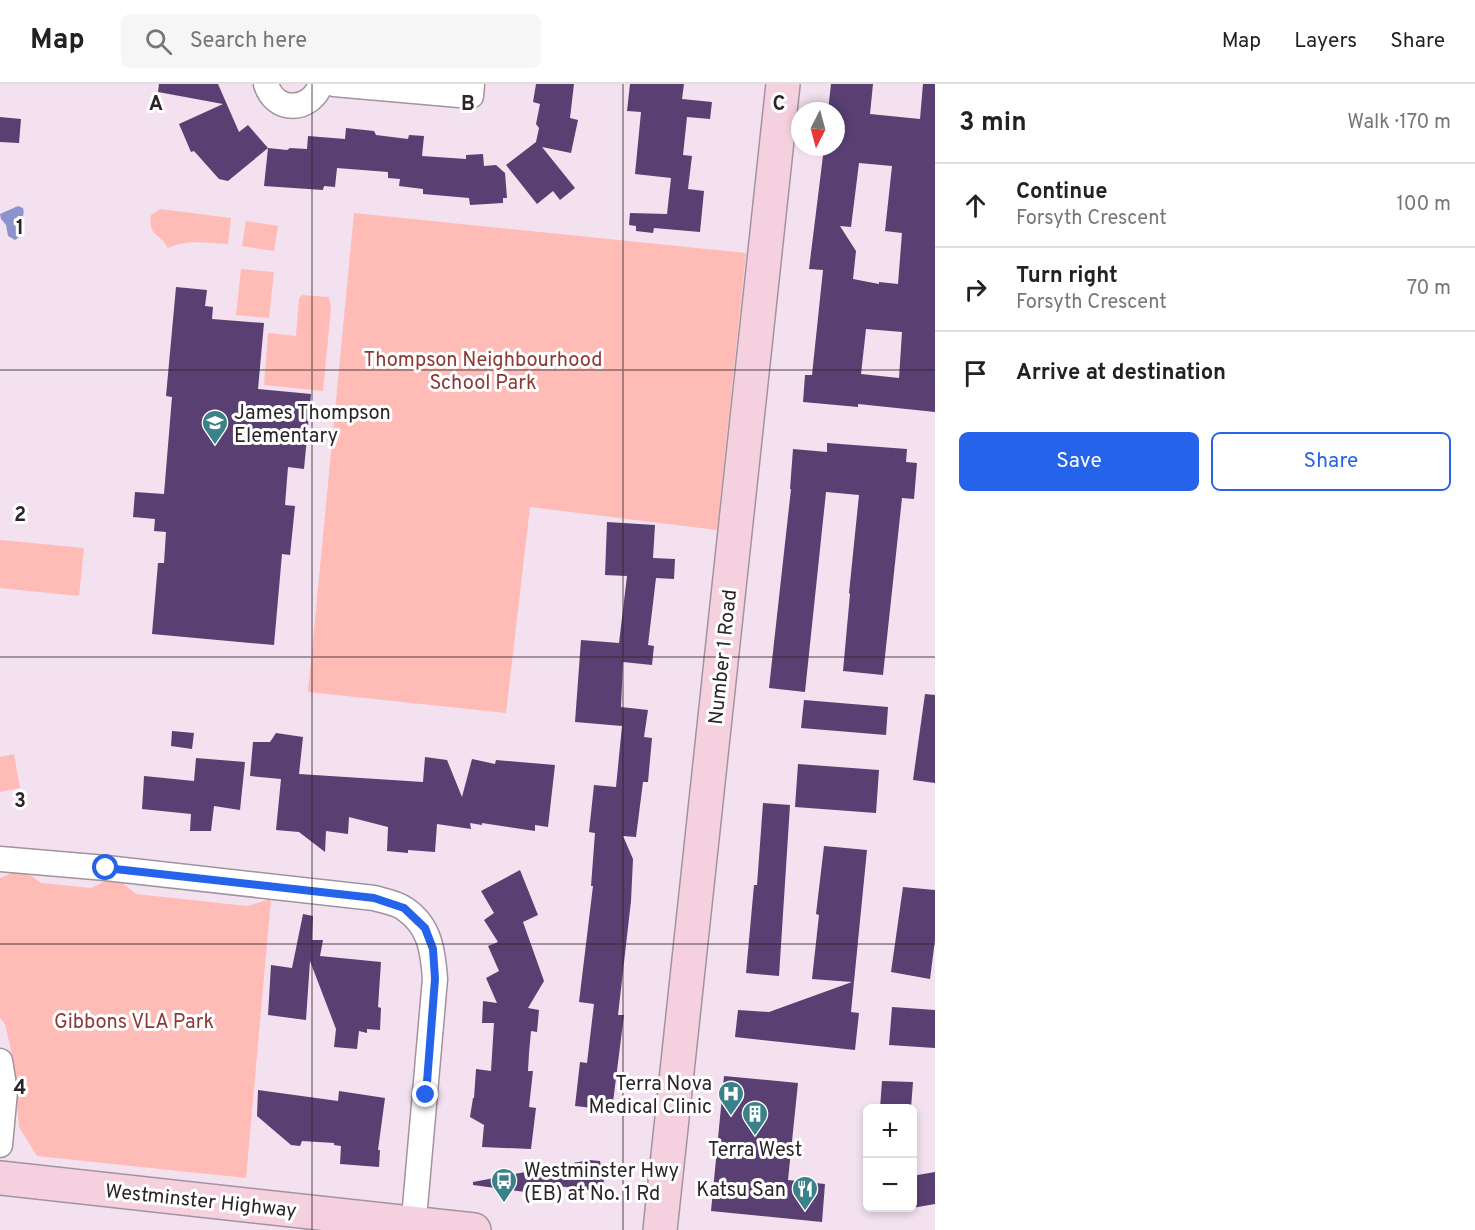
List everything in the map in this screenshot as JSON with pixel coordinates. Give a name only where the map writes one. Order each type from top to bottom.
[{"type":"main road","name":"Number 1 Road","points":[[660,1230],[783,84]]},
{"type":"main road","name":"Westminster Highway","points":[[0,1178],[414,1227],[474,1230]]},
{"type":"street","points":[[266,84],[272,96],[279,102],[297,106],[313,99],[321,84]]},
{"type":"street","points":[[334,84],[471,96],[472,84]]},
{"type":"street","points":[[0,859],[106,868],[374,898],[404,908],[425,928],[433,949],[435,979],[414,1227]]},
{"type":"street","points":[[0,1060],[4,1091],[0,1144]]},
{"type":"green space","points":[[160,209],[231,218],[228,244],[190,243],[168,248],[151,228],[151,215]]},
{"type":"green space","name":"Thompson Neighbourhood School Park","points":[[354,213],[746,253],[717,530],[530,507],[506,713],[308,692]]},
{"type":"green space","points":[[246,221],[278,226],[274,251],[242,246]]},
{"type":"green space","points":[[241,269],[274,272],[269,318],[236,315]]},
{"type":"green space","points":[[302,295],[329,297],[331,308],[323,391],[264,385],[268,333],[296,336],[299,298]]},
{"type":"green space","points":[[0,540],[84,548],[79,596],[0,588]]},
{"type":"green space","points":[[14,754],[20,788],[0,792],[0,757]]},
{"type":"green space","name":"Gibbons VLA Park","points":[[14,872],[26,872],[41,883],[91,888],[108,880],[120,881],[136,894],[247,906],[271,899],[246,1178],[37,1156],[19,1127],[13,1059],[5,1024],[0,1018],[0,878]]},
{"type":"water","points":[[18,206],[23,208],[24,213],[20,222],[21,234],[15,240],[8,236],[6,225],[0,214]]},
{"type":"building","points":[[159,84],[218,84],[239,132],[248,125],[268,148],[228,181],[219,179],[194,151],[191,152],[179,124],[223,104],[158,92]]},
{"type":"building","points":[[536,84],[574,84],[570,118],[578,120],[571,153],[542,147],[575,188],[560,200],[553,191],[537,204],[506,165],[536,142],[539,128],[536,124],[540,104],[533,102]]},
{"type":"building","points":[[630,84],[684,84],[682,99],[712,102],[710,119],[687,117],[683,155],[692,156],[688,189],[704,191],[700,232],[654,228],[653,233],[636,231],[636,226],[629,225],[630,213],[667,214],[671,178],[635,174],[641,112],[627,111]]},
{"type":"building","points":[[831,84],[873,84],[870,114],[920,119],[923,84],[935,84],[935,412],[858,404],[858,407],[803,402],[805,375],[812,375],[823,270],[809,269],[823,156],[845,156],[845,102],[829,102]],"holes":[[[859,163],[892,166],[885,231],[902,233],[898,284],[879,282],[879,284],[853,279],[856,251],[840,226],[851,227]],[[866,329],[902,332],[899,378],[861,374]]]},
{"type":"building","points":[[0,117],[21,119],[19,143],[0,142]]},
{"type":"building","points":[[346,128],[374,131],[376,135],[408,139],[409,135],[424,136],[422,156],[466,159],[466,155],[483,154],[484,166],[496,165],[505,173],[507,198],[503,198],[503,203],[470,205],[469,198],[423,194],[423,189],[399,186],[400,179],[388,178],[388,172],[337,168],[335,187],[324,186],[323,190],[264,186],[268,148],[307,149],[308,136],[345,139]]},
{"type":"building","points":[[176,287],[207,290],[205,306],[213,307],[212,319],[264,323],[258,389],[311,394],[304,469],[288,467],[285,505],[295,506],[290,555],[282,554],[274,645],[152,634],[158,563],[164,563],[166,532],[154,531],[155,519],[133,517],[135,492],[164,494],[172,397],[166,396]]},
{"type":"building","points":[[827,443],[907,449],[906,462],[917,463],[914,499],[902,498],[883,675],[843,671],[859,495],[826,492],[805,692],[769,688],[791,489],[793,449],[827,452]]},
{"type":"building","points":[[607,522],[655,525],[653,558],[675,559],[674,579],[656,578],[648,645],[654,646],[652,665],[623,662],[621,707],[648,710],[644,737],[652,738],[648,782],[643,782],[636,837],[623,836],[633,859],[631,901],[618,1015],[624,1015],[612,1110],[575,1106],[580,1062],[587,1063],[594,1004],[579,1002],[593,886],[591,886],[595,833],[589,832],[594,785],[616,787],[622,726],[575,722],[581,640],[619,643],[627,576],[605,575]]},
{"type":"building","points":[[925,694],[935,695],[935,783],[913,780]]},
{"type":"building","points":[[804,700],[888,707],[886,735],[801,728]]},
{"type":"building","points":[[172,731],[194,733],[192,749],[171,746]]},
{"type":"building","points":[[276,733],[303,737],[299,774],[423,782],[425,757],[447,760],[462,797],[472,759],[495,764],[496,760],[555,765],[548,827],[535,825],[535,831],[482,823],[482,825],[470,823],[471,829],[437,824],[435,852],[408,850],[408,853],[387,851],[388,827],[349,817],[348,834],[326,831],[325,852],[299,832],[276,830],[281,779],[250,776],[253,742],[270,742]]},
{"type":"building","points":[[196,758],[245,762],[240,810],[214,806],[211,831],[190,831],[191,814],[142,809],[144,776],[194,781]]},
{"type":"building","points":[[798,764],[879,770],[876,813],[795,807]]},
{"type":"building","points":[[763,803],[790,805],[779,976],[746,973],[754,885],[757,885]]},
{"type":"building","points":[[824,846],[867,850],[851,1012],[859,1013],[855,1050],[735,1037],[738,1010],[769,1012],[852,982],[812,979],[819,915],[816,914]]},
{"type":"building","points":[[520,870],[538,915],[523,922],[544,981],[528,1008],[539,1010],[537,1032],[531,1031],[529,1053],[528,1071],[533,1071],[529,1107],[536,1108],[531,1149],[482,1147],[484,1125],[470,1117],[476,1069],[491,1071],[494,1023],[482,1023],[483,1001],[497,1003],[486,978],[499,971],[488,946],[498,942],[484,920],[494,913],[481,891]]},
{"type":"building","points":[[903,887],[935,890],[935,940],[930,979],[891,972]]},
{"type":"building","points":[[303,914],[313,916],[312,940],[323,940],[320,956],[381,962],[378,1007],[381,1008],[380,1030],[367,1029],[367,1033],[359,1031],[357,1049],[334,1047],[336,1029],[310,961],[306,1020],[268,1015],[271,965],[292,968]]},
{"type":"building","points":[[892,1007],[935,1010],[935,1048],[889,1045]]},
{"type":"building","name":"Terra West","points":[[724,1076],[798,1083],[788,1180],[825,1184],[822,1222],[711,1211]]},
{"type":"building","points":[[882,1081],[913,1082],[911,1104],[880,1104]]},
{"type":"building","points":[[258,1090],[338,1101],[339,1091],[385,1098],[378,1150],[380,1150],[379,1167],[340,1164],[341,1146],[334,1145],[334,1143],[302,1141],[300,1146],[291,1145],[257,1116]]},
{"type":"building","points":[[589,1160],[600,1161],[606,1192],[533,1183],[533,1193],[473,1185],[473,1182]]},
{"type":"building","points":[[935,1172],[935,1204],[917,1207],[917,1175]]},
{"type":"place","name":"James Thompson Elementary","points":[[215,446]]},
{"type":"place","name":"Terra Nova Medical Clinic","points":[[731,1117]]},
{"type":"place","name":"Terra West","points":[[755,1137]]},
{"type":"place","name":"Westminster Hwy (EB) at No. 1 Rd","points":[[504,1204]]},
{"type":"place","name":"Katsu San","points":[[805,1212]]},
{"type":"route","points":[[106,868],[374,898],[404,908],[425,928],[433,949],[435,979],[426,1095]]}]
